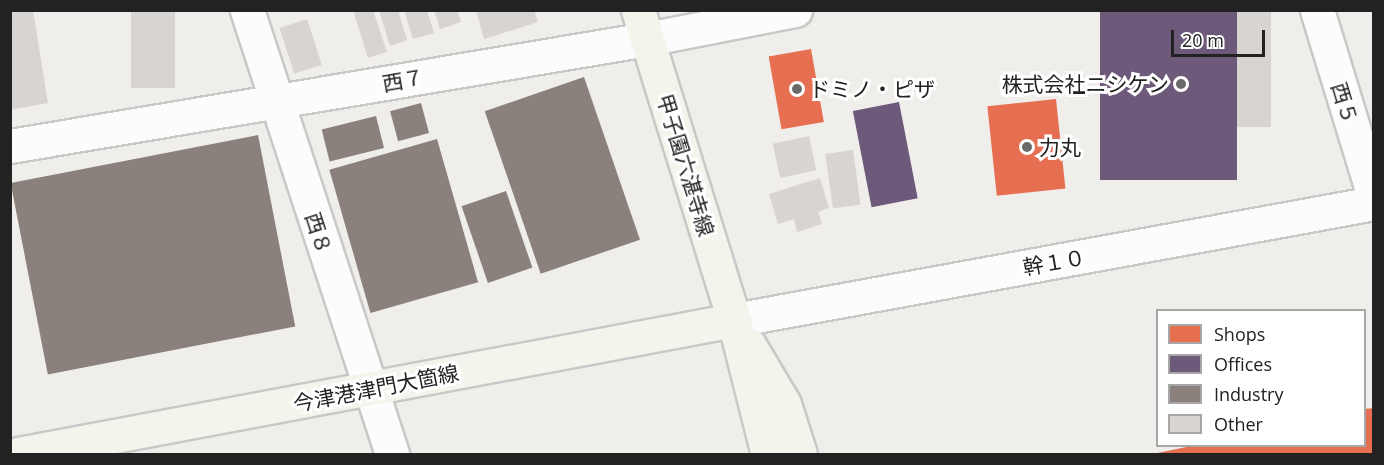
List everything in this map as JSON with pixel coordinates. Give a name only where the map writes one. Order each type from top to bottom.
[{"type":"main road","name":"甲子園六湛寺線","points":[[643,25],[734,320],[768,454]]},
{"type":"main road","name":"甲子園六湛寺線","points":[[734,320],[784,404],[800,454]]},
{"type":"main road","name":"今津港津門大箇線","points":[[18,454],[371,390],[734,320]]},
{"type":"street","name":"西８","points":[[247,10],[392,454]]},
{"type":"street","name":"西７","points":[[10,146],[277,102],[643,25],[795,10]]},
{"type":"street","name":"西５","points":[[1317,10],[1374,196]]},
{"type":"street","name":"幹１０","points":[[734,320],[1374,203]]},
{"type":"building: Shops","name":"ドミノ・ピザ","points":[[811,49],[824,122],[782,129],[769,56]]},
{"type":"building: Shops","name":"力丸","points":[[1056,99],[1065,189],[997,196],[987,106]]},
{"type":"building: Shops","points":[[1374,408],[1374,454],[1153,454],[1186,447],[1366,447],[1366,409]]},
{"type":"building: Offices","name":"株式会社ニシケン","points":[[1100,10],[1237,10],[1237,180],[1100,180]]},
{"type":"building: Offices","points":[[899,102],[918,198],[872,207],[853,111]]},
{"type":"building: Industry","points":[[584,77],[640,240],[541,274],[485,111]]},
{"type":"building: Industry","points":[[421,103],[429,133],[398,141],[390,111]]},
{"type":"building: Industry","points":[[376,116],[384,148],[330,162],[322,130]]},
{"type":"building: Industry","points":[[258,135],[295,326],[48,375],[11,183]]},
{"type":"building: Industry","points":[[437,139],[478,282],[370,313],[329,170]]},
{"type":"building: Industry","points":[[506,191],[532,268],[488,283],[462,206]]},
{"type":"building: Other","points":[[10,10],[33,10],[48,103],[10,110]]},
{"type":"building: Other","points":[[131,10],[175,10],[175,88],[131,88]]},
{"type":"building: Other","points":[[353,10],[373,10],[387,52],[368,58]]},
{"type":"building: Other","points":[[379,10],[398,10],[407,40],[390,46]]},
{"type":"building: Other","points":[[404,10],[427,10],[434,33],[413,39]]},
{"type":"building: Other","points":[[434,10],[457,10],[461,22],[440,29]]},
{"type":"building: Other","points":[[476,10],[534,10],[538,22],[484,39]]},
{"type":"building: Other","points":[[1237,10],[1271,10],[1271,127],[1237,127]]},
{"type":"building: Other","points":[[307,19],[322,65],[294,74],[279,28]]},
{"type":"building: Other","points":[[809,136],[816,170],[780,178],[773,144]]},
{"type":"building: Other","points":[[853,150],[861,204],[833,208],[825,154]]},
{"type":"building: Other","points":[[820,178],[829,208],[818,212],[822,224],[797,232],[794,219],[778,224],[769,194]]},
{"type":"place","name":"株式会社ニシケン","points":[[1181,84]]},
{"type":"place","name":"ドミノ・ピザ","points":[[797,89]]},
{"type":"place","name":"力丸","points":[[1027,147]]}]
